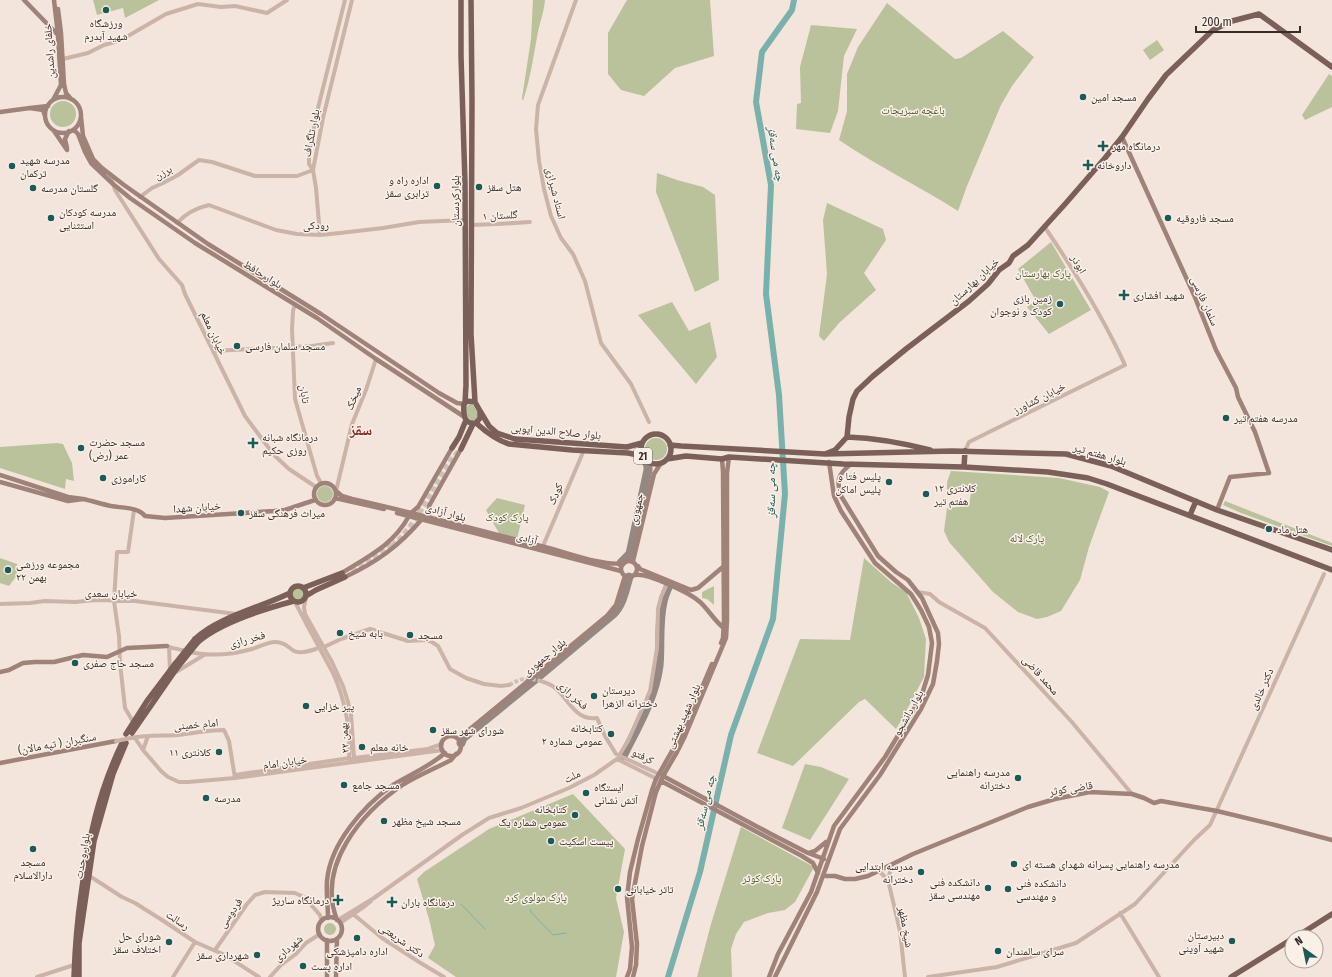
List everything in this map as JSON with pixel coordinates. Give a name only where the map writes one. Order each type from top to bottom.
[{"type":"main road","points":[[24,0],[58,35]]},
{"type":"main road","name":"خلفای راشدین","points":[[53,100],[60,85],[55,0]]},
{"type":"main road","name":"خلفای راشدین","points":[[55,0],[61,33],[66,93],[71,99]]},
{"type":"main road","name":"بلوارکردستان","points":[[462,0],[461,56],[466,220],[466,390],[464,404]]},
{"type":"main road","name":"بلوارکردستان","points":[[471,0],[471,334],[475,402]]},
{"type":"main road","name":"خیابان بهارستان","points":[[847,437],[853,399],[858,391],[873,376],[906,349],[969,301],[988,284],[999,270],[1009,263],[1013,256],[1028,244],[1066,203],[1122,136],[1166,75],[1213,30],[1232,21],[1259,14],[1332,67]]},
{"type":"main road","points":[[30,108],[43,110],[48,125],[53,129],[67,150],[65,139],[81,118],[78,105],[71,99],[60,97],[53,100],[48,106],[46,118]]},
{"type":"main road","points":[[0,112],[48,106]]},
{"type":"main road","name":"بلوار حافظ","points":[[81,118],[83,136],[93,159],[201,246],[295,304],[465,418]]},
{"type":"main road","points":[[53,129],[61,132],[74,130],[78,134]]},
{"type":"main road","points":[[65,139],[69,134],[78,134]]},
{"type":"main road","name":"بلوار حافظ","points":[[78,134],[91,163],[130,198],[321,314],[439,394],[457,403],[464,404]]},
{"type":"main road","name":"سلمان فارسی","points":[[1122,136],[1194,295],[1216,350],[1236,388],[1238,397],[1255,432],[1269,473],[1230,477],[1217,510]]},
{"type":"main road","points":[[466,390],[468,392],[474,391]]},
{"type":"main road","points":[[197,640],[229,624],[268,608],[294,601],[300,602],[316,590],[343,575],[391,541],[410,515],[418,507],[459,437],[465,418],[464,404],[470,401],[475,402],[480,411],[480,418],[474,423],[429,506],[429,517]]},
{"type":"main road","name":"بلوار صلاح الدین ایوبی","points":[[480,411],[489,426],[497,433],[515,440],[627,447],[642,443]]},
{"type":"main road","points":[[465,418],[474,423]]},
{"type":"main road","name":"بلوار صلاح الدین ایوبی","points":[[474,423],[492,436],[509,444],[628,453],[643,456]]},
{"type":"main road","name":"21","points":[[657,434],[666,438],[670,444],[671,451],[667,459],[661,463],[652,464],[643,456],[641,448],[642,443],[649,436],[657,434]]},
{"type":"main road","points":[[824,454],[835,450],[847,437],[908,444],[936,452]]},
{"type":"main road","name":"بلوار هفتم تیر","points":[[670,444],[681,446],[824,454],[936,452],[1066,454],[1125,471],[1217,510],[1332,550]]},
{"type":"main road","points":[[964,467],[965,452]]},
{"type":"main road","points":[[667,459],[686,456],[722,459],[729,457],[851,464],[964,467],[1048,472],[1088,478],[1190,515],[1332,570]]},
{"type":"main road","name":"بلوار شهید بهشتی","points":[[725,566],[727,473],[729,457]]},
{"type":"main road","name":"بلوار شهید بهشتی","points":[[627,977],[630,969],[632,947],[628,920],[627,897],[638,839],[652,790],[684,730],[717,653],[725,629],[722,459]]},
{"type":"main road","name":"بلوار دانشجو","points":[[769,977],[778,954],[810,892],[818,873],[827,841],[834,826],[885,757],[923,691],[928,675],[932,643],[929,627],[911,594],[875,563],[837,503],[831,482],[831,468],[829,462]]},
{"type":"main road","name":"جمهوری","points":[[633,561],[654,474],[661,463]]},
{"type":"main road","name":"بلوار دانشجو","points":[[775,977],[817,892],[840,829],[890,761],[922,709],[935,676],[939,644],[938,633],[918,592],[908,580],[883,561],[869,543],[844,503],[839,490],[839,478],[843,470],[851,464]]},
{"type":"main road","name":"خیابان شهدا","points":[[0,475],[68,497],[134,510],[142,512],[145,516],[157,518],[198,517],[286,510],[315,500]]},
{"type":"main road","name":"خیابان شهدا","points":[[0,482],[68,501],[83,499]]},
{"type":"main road","points":[[325,483],[331,485],[336,491],[335,498],[331,504],[320,505],[315,500],[313,494],[316,487],[321,484],[325,483]]},
{"type":"main road","name":"بلوار آزادی","points":[[336,491],[342,496],[410,515],[429,517],[606,563],[624,563]]},
{"type":"main road","name":"آزادی","points":[[335,498],[410,515],[621,571]]},
{"type":"main road","points":[[1190,515],[1196,501]]},
{"type":"main road","points":[[131,735],[174,669],[197,640],[223,622],[273,602],[290,593],[297,586],[304,588],[361,570],[392,550],[422,519]]},
{"type":"main road","points":[[864,546],[869,543]]},
{"type":"main road","points":[[725,566],[698,588],[691,590],[640,569],[633,561],[627,561],[624,563],[621,571],[625,576],[631,577],[635,575],[645,575],[699,600],[725,629]]},
{"type":"main road","points":[[635,575],[638,566]]},
{"type":"main road","name":"بلوار جمهوری","points":[[458,739],[607,616],[616,605],[625,576]]},
{"type":"main road","points":[[304,588],[306,591],[306,597]]},
{"type":"main road","points":[[290,593],[291,598],[294,601]]},
{"type":"main road","points":[[0,672],[9,670],[23,663],[54,662],[83,655],[107,657],[119,650],[136,646],[168,646]]},
{"type":"main road","points":[[336,977],[337,939],[342,931],[333,901],[333,876],[337,861],[350,838],[372,811],[391,794],[405,784],[451,760],[460,751],[461,746],[458,739],[452,736],[448,737],[442,744],[444,751],[451,755],[456,754]]},
{"type":"main road","name":"سنگبران ( تپه مالان)","points":[[0,763],[122,742]]},
{"type":"main road","name":"بلوار وحدت","points":[[79,977],[79,943],[94,841],[122,742]]},
{"type":"main road","name":"بلوار وحدت","points":[[74,977],[77,922],[89,841],[109,770],[122,742]]},
{"type":"main road","points":[[328,918],[327,882],[330,861],[346,833],[364,810],[388,789],[434,763],[444,751]]},
{"type":"main road","points":[[885,757],[890,761]]},
{"type":"main road","points":[[661,774],[673,784],[769,836],[813,863],[818,873]]},
{"type":"main road","points":[[658,780],[673,784]]},
{"type":"main road","name":"بلوار شهید بهشتی","points":[[633,977],[636,965],[637,944],[632,899],[642,846],[658,780]]},
{"type":"main road","name":"قاضی کوثر","points":[[822,876],[831,875],[845,879],[855,879],[879,871],[927,848],[1041,802],[1090,792],[1132,794],[1154,803],[1161,802],[1217,812],[1332,840]]},
{"type":"main road","points":[[857,794],[862,799]]},
{"type":"main road","points":[[769,836],[828,860]]},
{"type":"main road","points":[[808,853],[815,852],[827,841]]},
{"type":"main road","points":[[1309,929],[1332,914]]},
{"type":"main road","points":[[337,939],[331,941],[327,940],[320,934],[319,928],[322,921],[328,918],[338,921]]},
{"type":"main road","points":[[1314,929],[1332,918]]},
{"type":"main road","points":[[327,940],[327,977]]},
{"type":"main road","points":[[1231,977],[1284,944]]},
{"type":"main road","points":[[1237,977],[1284,948]]},
{"type":"street","points":[[63,59],[88,53],[128,36],[166,14],[198,4],[222,7],[235,6],[267,13],[287,0]]},
{"type":"street","name":"بلوار تلگراف","points":[[313,170],[309,164],[309,155],[314,123],[345,0]]},
{"type":"street","name":"بلوار تلگراف","points":[[313,170],[323,118],[352,0]]},
{"type":"street","name":"استاد شیرازی","points":[[576,0],[538,105],[536,129],[544,189],[551,216],[560,238],[573,254],[585,281],[602,345],[625,374],[649,422]]},
{"type":"street","name":"برزن","points":[[140,198],[152,188],[173,178],[199,160],[212,162],[255,176],[297,176],[313,170]]},
{"type":"street","points":[[313,170],[320,235]]},
{"type":"street","name":"خیابان معلم","points":[[110,174],[115,190],[159,259],[182,285],[240,406],[263,442],[289,469],[316,487]]},
{"type":"street","name":"رودکی","points":[[175,225],[183,216],[198,207],[209,206],[276,230],[297,234],[320,235],[367,230],[418,222],[466,220]]},
{"type":"street","name":"گلستان ۱","points":[[470,225],[530,222]]},
{"type":"street","name":"ابوذر","points":[[1044,226],[1065,256],[1125,365]]},
{"type":"street","name":"تابان","points":[[295,304],[292,330],[295,399],[316,476],[321,484]]},
{"type":"street","points":[[213,351],[312,346],[333,343]]},
{"type":"street","name":"میخک","points":[[336,491],[352,424],[366,390],[376,359]]},
{"type":"street","name":"خیابان کشاورز","points":[[965,452],[969,442],[1125,365]]},
{"type":"street","name":"کودک","points":[[543,546],[584,450]]},
{"type":"street","points":[[132,720],[125,708],[119,636],[114,600],[117,552],[128,552],[134,510]]},
{"type":"street","name":"دکتر خالدی","points":[[928,977],[997,967],[1076,942],[1135,904],[1194,840],[1210,825],[1324,574]]},
{"type":"street","name":"ملت","points":[[338,921],[374,898],[462,835],[489,818],[521,808],[569,788],[594,775],[621,755],[650,691],[657,648],[658,609],[661,597],[667,584]]},
{"type":"street","name":"محمد قاضی","points":[[918,592],[930,594],[939,602],[985,628],[1071,721],[1132,794]]},
{"type":"street","name":"۲۲ بهمن","points":[[306,597],[304,607],[305,614],[332,662],[343,686],[348,702],[351,714],[352,760]]},
{"type":"street","name":"خیابان سعدی","points":[[0,604],[45,601],[75,602],[114,600],[161,603],[240,614]]},
{"type":"street","name":"۲۲ بهمن","points":[[294,601],[333,673],[342,697],[346,714],[352,760]]},
{"type":"street","points":[[222,612],[223,622]]},
{"type":"street","points":[[324,647],[341,639],[370,629],[408,641],[426,640],[438,646],[450,669],[466,678],[484,684],[501,686],[509,685]]},
{"type":"street","name":"فخر رازی","points":[[168,646],[194,654],[211,656],[236,653],[260,647],[271,642],[277,642],[285,645],[294,651],[301,652],[316,649]]},
{"type":"street","points":[[168,646],[174,669],[204,655]]},
{"type":"street","name":"فخر رازی","points":[[541,681],[555,687],[567,703],[584,717],[597,718],[613,751],[621,755]]},
{"type":"street","name":"امام خمینی","points":[[146,736],[178,735],[212,730],[224,730],[229,741],[235,777]]},
{"type":"street","points":[[122,742],[131,735],[146,736],[143,750]]},
{"type":"street","name":"خیابان امام","points":[[131,735],[161,772],[179,782],[235,777],[352,760],[444,751]]},
{"type":"street","points":[[352,760],[428,749],[442,744]]},
{"type":"street","name":"کرفتو","points":[[621,755],[661,774]]},
{"type":"street","points":[[617,759],[658,780]]},
{"type":"street","points":[[888,880],[892,864]]},
{"type":"street","points":[[879,871],[888,880]]},
{"type":"street","name":"رسالت","points":[[88,875],[195,942],[215,950],[259,977]]},
{"type":"street","name":"شیخ مظهر","points":[[888,880],[900,931],[905,977]]},
{"type":"street","name":"فردوسی","points":[[215,950],[247,904],[255,895],[266,892],[295,893],[304,897],[320,915],[322,921]]},
{"type":"street","name":"ملت","points":[[338,921],[353,914],[374,898]]},
{"type":"street","points":[[1120,913],[1159,977]]},
{"type":"street","name":"دکتر شریعتی","points":[[353,914],[382,938],[444,977]]},
{"type":"street","name":"شهرداری","points":[[270,977],[306,943],[320,934]]},
{"type":"street","points":[[173,977],[195,942]]},
{"type":"street","points":[[37,977],[74,965]]},
{"type":"green space","name":"ورزشگاه شهید آبدرم","points":[[93,0],[159,0],[125,18],[123,8],[97,15]]},
{"type":"green space","points":[[533,0],[545,0],[523,101],[522,98],[531,39]]},
{"type":"green space","points":[[627,0],[710,0],[714,56],[675,68],[644,96],[621,90],[608,74],[608,33]]},
{"type":"green space","name":"باغچه سبزیجات","points":[[887,3],[955,59],[961,58],[1003,31],[1034,57],[1012,86],[1001,105],[958,211],[868,159],[839,140],[847,111],[847,74],[858,47]]},
{"type":"green space","points":[[811,25],[857,29],[844,56],[838,111],[830,133],[796,129],[797,104],[801,103],[800,67]]},
{"type":"green space","points":[[1157,40],[1164,50],[1150,60],[1143,50]]},
{"type":"green space","points":[[1329,74],[1332,76],[1332,107],[1305,120],[1302,115]]},
{"type":"green space","points":[[63,101],[73,104],[76,114],[73,124],[63,127],[53,124],[50,114],[53,104]]},
{"type":"green space","points":[[657,173],[703,187],[715,195],[719,280],[695,292],[656,192]]},
{"type":"green space","points":[[827,203],[883,229],[886,240],[864,273],[876,290],[839,323],[824,341],[819,336],[827,274],[823,220]]},
{"type":"green space","name":"پارک بهارستان","points":[[1051,242],[1091,310],[1049,334],[1027,307],[1036,301],[1018,269]]},
{"type":"green space","points":[[672,302],[689,331],[710,322],[717,357],[696,384],[638,315]]},
{"type":"green space","points":[[470,404],[473,405],[478,413],[476,420],[473,421],[468,417],[466,412],[466,408]]},
{"type":"green space","points":[[656,438],[660,439],[666,445],[666,453],[660,459],[656,460],[652,459],[646,453],[645,449],[646,445],[652,439]]},
{"type":"green space","points":[[57,443],[63,444],[72,463],[74,481],[66,479],[65,489],[0,468],[0,447]]},
{"type":"green space","name":"پارک لاله","points":[[951,471],[1059,478],[1100,487],[1109,492],[1089,547],[1080,580],[1061,611],[1047,617],[1037,619],[1018,612],[993,592],[949,542],[944,531],[947,508],[969,506],[971,492],[947,493],[947,482]]},
{"type":"green space","points":[[325,486],[332,491],[333,494],[328,501],[325,502],[318,497],[317,494],[322,487]]},
{"type":"green space","name":"پارک کودک","points":[[497,498],[525,505],[517,539],[500,535],[486,510]]},
{"type":"green space","points":[[1225,501],[1332,543],[1332,546],[1241,513],[1223,505]]},
{"type":"green space","name":"مجموعه ورزشی ۲۲ بهمن","points":[[0,558],[17,564],[17,575],[9,586],[0,583]]},
{"type":"green space","points":[[864,558],[892,583],[906,592],[919,618],[926,639],[924,677],[901,721],[896,729],[865,699],[859,702],[793,766],[757,753],[800,639],[850,640]]},
{"type":"green space","points":[[714,586],[714,605],[707,599],[702,598],[702,592]]},
{"type":"green space","points":[[296,588],[300,588],[304,594],[300,600],[296,600],[292,596],[292,592]]},
{"type":"green space","points":[[805,764],[821,767],[849,779],[810,840],[782,828]]},
{"type":"green space","name":"پارک مولوی کرد","points":[[573,794],[625,849],[616,898],[624,932],[616,977],[456,977],[428,958],[435,945],[417,879],[424,872],[489,829]]},
{"type":"green space","name":"پارک کوثر","points":[[741,827],[814,867],[795,902],[785,910],[768,913],[744,922],[736,934],[731,949],[732,977],[697,977],[711,924]]},
{"type":"green space","points":[[328,923],[332,923],[336,929],[332,935],[328,935],[324,931],[324,927]]},
{"type":"waterway","name":"چە می سەقز","points":[[668,977],[700,872],[731,735],[773,619],[785,494],[779,395],[766,294],[771,185],[756,102],[762,52],[792,10],[794,0]]},
{"type":"waterway","points":[[461,904],[485,929]]},
{"type":"waterway","points":[[530,909],[531,912],[553,935],[566,933]]},
{"type":"taxiway","points":[[621,563],[630,554],[648,470],[645,459]]},
{"type":"taxiway","points":[[461,743],[463,738],[613,614],[625,592],[629,577]]},
{"type":"taxiway","points":[[623,756],[645,712],[654,690],[660,658],[661,610],[669,585]]},
{"type":"tunnel","points":[[392,546],[403,536],[412,524],[442,474],[459,451]]},
{"type":"tunnel","points":[[351,570],[377,554],[394,541]]},
{"type":"tunnel","points":[[509,685],[524,679],[541,681]]},
{"type":"place","name":"ورزشگاه شهید آبدرم","points":[[106,10]]},
{"type":"place","name":"مسجد امین","points":[[1083,97]]},
{"type":"place","name":"درمانگاه مهر","points":[[1103,146]]},
{"type":"place","name":"داروخانه","points":[[1088,165]]},
{"type":"place","name":"مدرسه شهید ترکمان","points":[[12,166]]},
{"type":"place","name":"اداره راه و ترابری سقز","points":[[437,186]]},
{"type":"place","name":"هتل سقز","points":[[479,187]]},
{"type":"place","name":"گلستان مدرسه","points":[[33,188]]},
{"type":"place","name":"مدرسه کودکان استثنایی","points":[[51,218]]},
{"type":"place","name":"مسجد فاروقیه","points":[[1168,218]]},
{"type":"place","name":"شهید افشاری","points":[[1124,295]]},
{"type":"place","name":"زمین بازی کودک و نوجوان","points":[[1060,304]]},
{"type":"place","name":"مسجد سلمان فارسی","points":[[237,346]]},
{"type":"place","name":"مدرسه هفتم تیر","points":[[1226,418]]},
{"type":"place","name":"درمانگاه شبانه روزی حکیم","points":[[253,443]]},
{"type":"place","name":"مسجد حضرت عمر (رض)","points":[[81,448]]},
{"type":"place","name":"کاراموزی","points":[[103,478]]},
{"type":"place","name":"پلیس فتا و پلیس اماکن","points":[[889,482]]},
{"type":"place","name":"کلانتری ۱۲ هفتم تیر","points":[[926,494]]},
{"type":"place","name":"میراث فرهنگی سقز","points":[[241,513]]},
{"type":"place","name":"هتل ماد","points":[[1269,529]]},
{"type":"place","name":"مجموعه ورزشی ۲۲ بهمن","points":[[8,570]]},
{"type":"place","name":"بابه شیخ","points":[[340,633]]},
{"type":"place","name":"مسجد","points":[[410,635]]},
{"type":"place","name":"مسجد حاج صفری","points":[[75,663]]},
{"type":"place","name":"دیرستان دخترانه الزهرا","points":[[594,696]]},
{"type":"place","name":"پیر خزایی","points":[[306,706]]},
{"type":"place","name":"شورای شهر سقز","points":[[433,730]]},
{"type":"place","name":"کتابخانه عمومی شماره ۲","points":[[611,734]]},
{"type":"place","name":"خانه معلم","points":[[362,747]]},
{"type":"place","name":"کلانتری ۱۱","points":[[219,752]]},
{"type":"place","name":"مدرسه راهنمایی دخترانه","points":[[1018,778]]},
{"type":"place","name":"مسجد جامع","points":[[344,785]]},
{"type":"place","name":"ایستگاه آتش نشانی","points":[[586,793]]},
{"type":"place","name":"مدرسه","points":[[206,798]]},
{"type":"place","name":"کتابخانه عمومی شماره یک","points":[[575,815]]},
{"type":"place","name":"مسجد شیخ مظهر","points":[[384,821]]},
{"type":"place","name":"پیست اسکیت","points":[[551,841]]},
{"type":"place","name":"مسجد دارالاسلام","points":[[33,849]]},
{"type":"place","name":"مدرسه راهنمایی پسرانه شهدای هسته ای","points":[[1014,864]]},
{"type":"place","name":"مدرسه ابتدایی دخترانه","points":[[921,872]]},
{"type":"place","name":"دانشکده فنی مهندسی سقز","points":[[988,888]]},
{"type":"place","name":"تاتر خیابانی","points":[[618,889]]},
{"type":"place","name":"دانشکده فنی و مهندسی","points":[[1008,889]]},
{"type":"place","name":"درمانگاه ساریژ","points":[[338,900]]},
{"type":"place","name":"درمانگاه باران","points":[[392,902]]},
{"type":"place","name":"اداره دامپزشکی","points":[[357,938]]},
{"type":"place","name":"دبیرستان شهید آوینی","points":[[1232,941]]},
{"type":"place","name":"شورای حل اختلاف سقز","points":[[169,942]]},
{"type":"place","name":"سرای سالمندان","points":[[998,951]]},
{"type":"place","name":"شهرداری سقز","points":[[257,955]]},
{"type":"place","name":"اداره پست","points":[[303,966]]},
{"type":"district","name":"سقز","points":[[361,430]]}]
